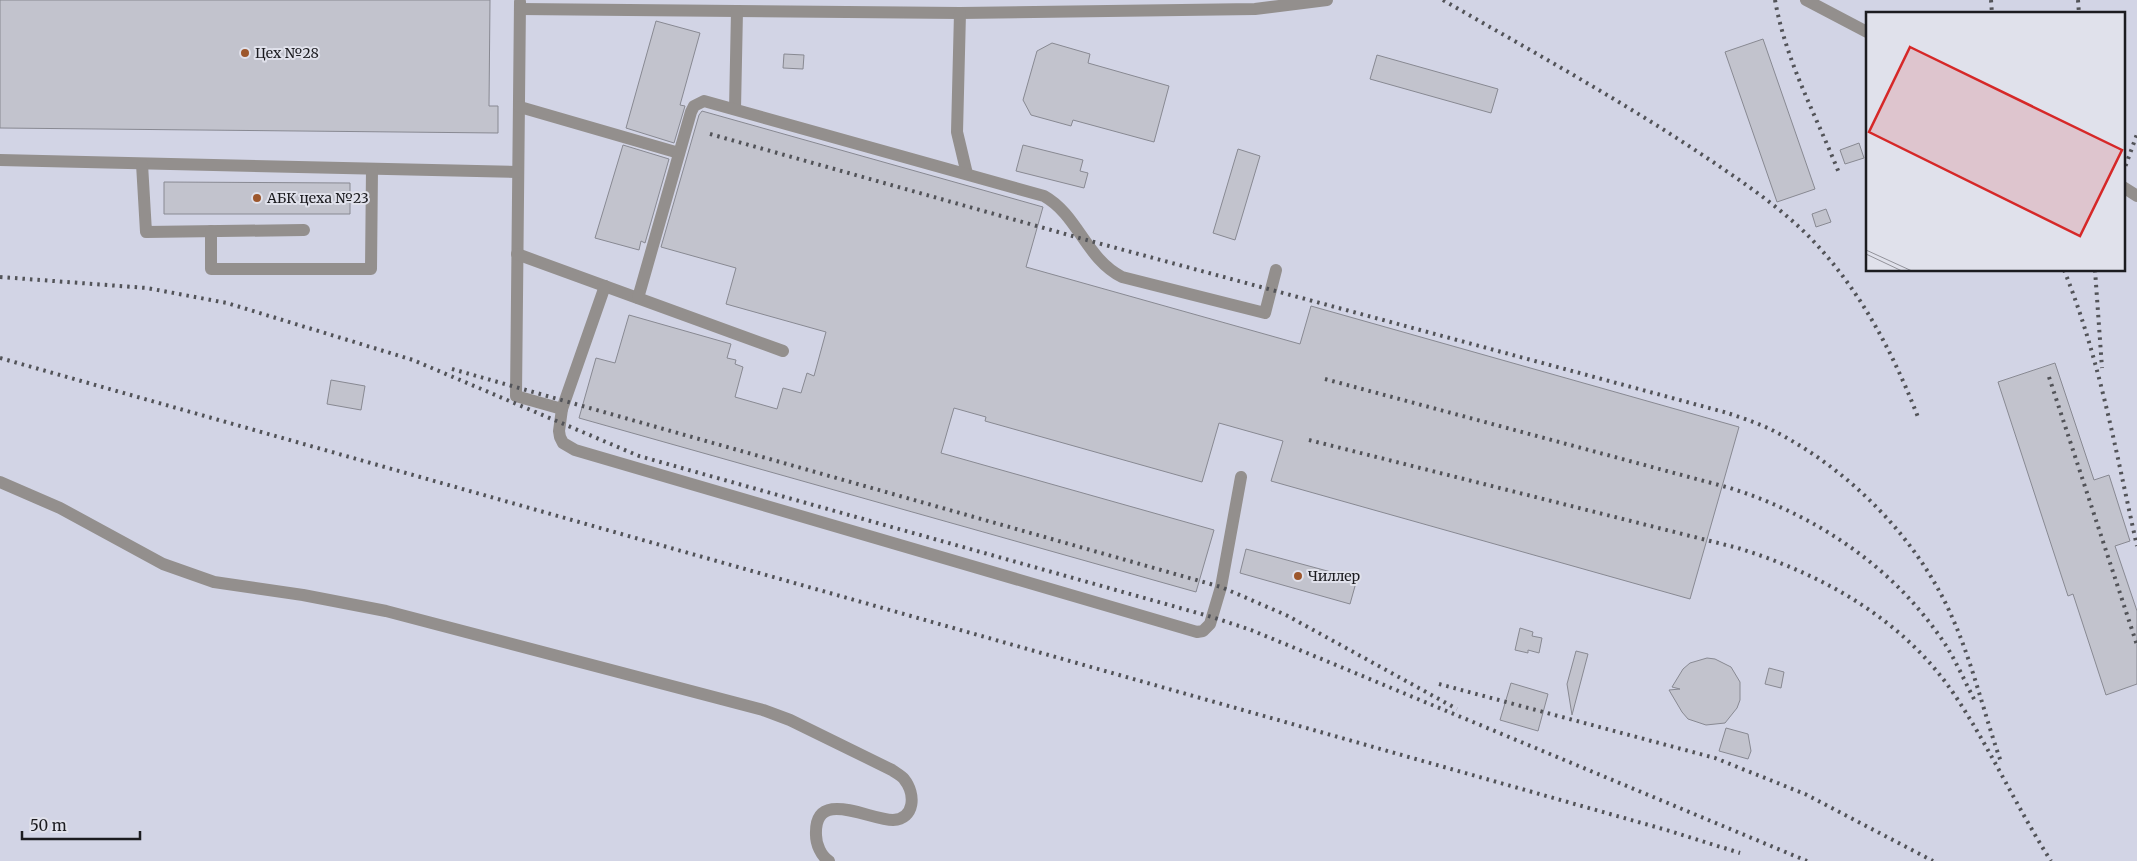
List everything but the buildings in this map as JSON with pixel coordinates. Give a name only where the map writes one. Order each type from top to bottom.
[{"type":"street","points":[[562,409],[516,396],[520,4],[737,11],[960,13],[1255,9],[1327,0]]},
{"type":"street","points":[[1806,0],[1866,31]]},
{"type":"street","points":[[735,109],[737,11]]},
{"type":"street","points":[[960,13],[957,132],[967,174]]},
{"type":"street","points":[[638,298],[691,112],[698,103],[711,102],[1044,196],[1064,212],[1103,265],[1122,276],[1265,313],[1276,270]]},
{"type":"street","points":[[520,107],[679,153]]},
{"type":"street","points":[[0,160],[517,172]]},
{"type":"street","points":[[142,164],[146,232],[304,230]]},
{"type":"street","points":[[211,231],[211,269],[371,269],[372,170]]},
{"type":"street","points":[[2124,188],[2137,196]]},
{"type":"street","points":[[517,254],[783,351]]},
{"type":"street","points":[[605,286],[562,409],[560,437],[563,443],[575,450],[1197,632],[1203,631],[1210,624],[1220,587],[1241,477]]},
{"type":"street","points":[[0,482],[60,508],[163,564],[214,582],[303,595],[386,611],[754,708],[790,720],[892,770],[905,780],[910,791],[911,810],[904,816],[894,820],[879,818],[848,809],[835,808],[826,810],[819,818],[815,831],[819,849],[824,858],[829,861]]},
{"type":"shaded area","points":[[0,0],[2137,0],[2137,861],[0,861]]},
{"type":"railway","points":[[1443,0],[1645,118],[1725,170],[1785,214],[1824,253],[1866,310],[1900,373],[1918,417]]},
{"type":"railway","points":[[1775,0],[1786,45],[1794,67],[1839,173]]},
{"type":"railway","points":[[1991,0],[1992,12]]},
{"type":"railway","points":[[2078,0],[2079,12]]},
{"type":"railway","points":[[710,134],[1083,239],[1724,412],[1774,431],[1802,447],[1855,486],[1879,509],[1921,561],[1938,588],[1952,617],[1972,671],[2001,762]]},
{"type":"railway","points":[[2124,170],[2137,134]]},
{"type":"railway","points":[[2064,271],[2088,338],[2097,372],[2137,546]]},
{"type":"railway","points":[[2095,271],[2102,368]]},
{"type":"railway","points":[[0,277],[147,288],[227,303],[413,360],[639,456],[1212,617],[1251,630],[1807,861]]},
{"type":"railway","points":[[0,358],[1670,831],[1740,853]]},
{"type":"railway","points":[[452,369],[1221,587],[1286,615],[1457,709]]},
{"type":"railway","points":[[2049,377],[2137,645]]},
{"type":"railway","points":[[1325,379],[1730,488],[1762,499],[1793,513],[1851,547],[1902,591],[1925,616],[1945,644],[1975,701]]},
{"type":"railway","points":[[1309,440],[1738,548],[1770,559],[1831,587],[1887,623],[1913,645],[1936,670],[1969,717],[2051,861]]},
{"type":"railway","points":[[1439,684],[1715,758],[1805,794],[1933,861]]},
{"type":"place","name":"Цех №28","points":[[245,53]]},
{"type":"place","name":"АБК цеха №23","points":[[257,198]]},
{"type":"place","name":"Чиллер","points":[[1298,576]]}]
